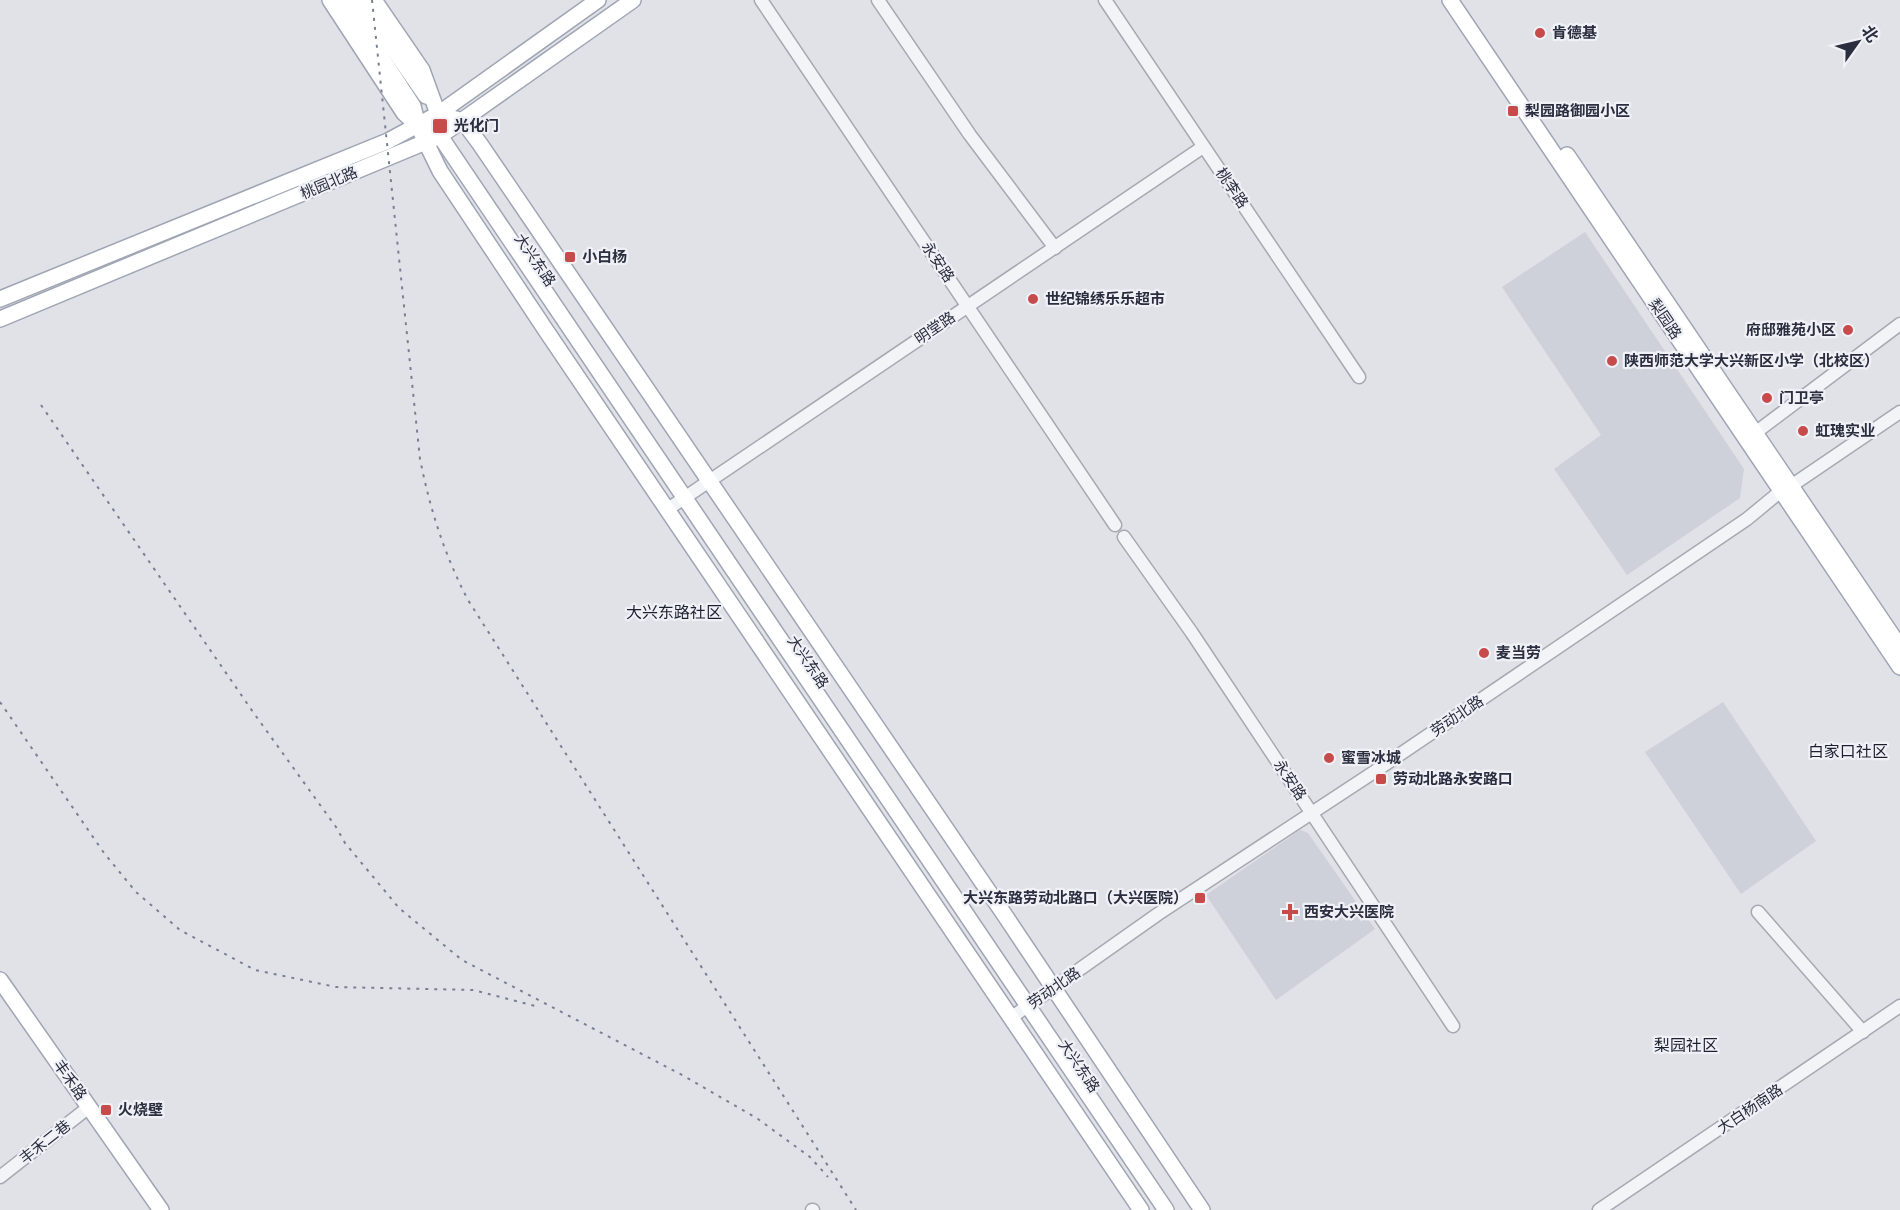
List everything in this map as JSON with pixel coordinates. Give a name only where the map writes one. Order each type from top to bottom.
[{"type":"main road","points":[[330,0],[404,113],[418,126],[438,136],[447,181],[1141,1210]]},
{"type":"main road","points":[[344,0],[412,106],[418,126]]},
{"type":"main road","name":"大兴东路","points":[[359,0],[438,114]]},
{"type":"main road","name":"大兴东路","points":[[374,0],[422,70],[438,114],[438,136],[689,495],[1032,1004],[1166,1210]]},
{"type":"main road","name":"桃园北路","points":[[0,298],[388,141],[438,114],[598,0]]},
{"type":"main road","name":"桃园北路","points":[[0,319],[438,136],[633,0]]},
{"type":"main road","name":"梨园路","points":[[1450,0],[1786,488],[1900,647]]},
{"type":"main road","name":"梨园路","points":[[1461,0],[1755,433],[1786,488],[1900,667]]},
{"type":"main road","points":[[438,114],[462,121],[480,144],[1202,1210]]},
{"type":"main road","name":"丰禾路","points":[[0,980],[161,1210]]},
{"type":"main road","name":"大兴东路","points":[[1032,1004],[1177,1210]]},
{"type":"street","name":"永安路","points":[[760,0],[1115,525]]},
{"type":"street","points":[[878,0],[970,135],[1055,248]]},
{"type":"street","name":"桃李路","points":[[1105,0],[1359,377]]},
{"type":"street","name":"明堂路","points":[[668,509],[1203,147]]},
{"type":"street","points":[[1755,433],[1900,324]]},
{"type":"street","name":"劳动北路","points":[[1012,1017],[1158,914],[1747,519],[1786,488],[1900,412]]},
{"type":"street","name":"永安路","points":[[1124,537],[1192,633],[1453,1026]]},
{"type":"street","points":[[1758,912],[1863,1032]]},
{"type":"street","name":"大白杨南路","points":[[1599,1210],[1900,1006]]},
{"type":"street","name":"丰禾二巷","points":[[0,1177],[89,1107]]},
{"type":"shaded area","name":"陕西师范大学大兴新区小学（北校区）","points":[[1585,232],[1744,469],[1740,498],[1627,575],[1554,469],[1601,435],[1502,287]]},
{"type":"shaded area","points":[[1723,702],[1816,841],[1741,894],[1645,752]]},
{"type":"shaded area","name":"西安大兴医院","points":[[1300,830],[1308,833],[1375,929],[1276,1000],[1206,895]]},
{"type":"railway","points":[[372,0],[420,459],[433,513],[452,566],[468,600],[856,1210]]},
{"type":"railway","points":[[41,405],[345,843],[399,908],[462,960],[684,1076],[758,1119],[810,1157],[828,1177]]},
{"type":"railway","points":[[0,702],[104,853],[136,892],[180,930],[255,970],[336,987],[473,990],[539,1007]]},
{"type":"place","name":"肯德基","points":[[1540,33]]},
{"type":"place","name":"梨园路御园小区","points":[[1513,111]]},
{"type":"place","name":"光化门","points":[[440,126]]},
{"type":"place","name":"小白杨","points":[[570,257]]},
{"type":"place","name":"世纪锦绣乐乐超市","points":[[1033,299]]},
{"type":"place","name":"府邸雅苑小区","points":[[1848,330]]},
{"type":"place","name":"陕西师范大学大兴新区小学（北校区）","points":[[1612,361]]},
{"type":"place","name":"门卫亭","points":[[1767,398]]},
{"type":"place","name":"虹瑰实业","points":[[1803,431]]},
{"type":"place","name":"麦当劳","points":[[1484,653]]},
{"type":"place","name":"蜜雪冰城","points":[[1329,758]]},
{"type":"place","name":"劳动北路永安路口","points":[[1381,779]]},
{"type":"place","name":"大兴东路劳动北路口（大兴医院）","points":[[1200,898]]},
{"type":"place","name":"西安大兴医院","points":[[1290,912]]},
{"type":"place","name":"火烧壁","points":[[106,1110]]},
{"type":"district","name":"大兴东路社区","points":[[674,612]]},
{"type":"district","name":"白家口社区","points":[[1848,751]]},
{"type":"district","name":"梨园社区","points":[[1686,1045]]}]
